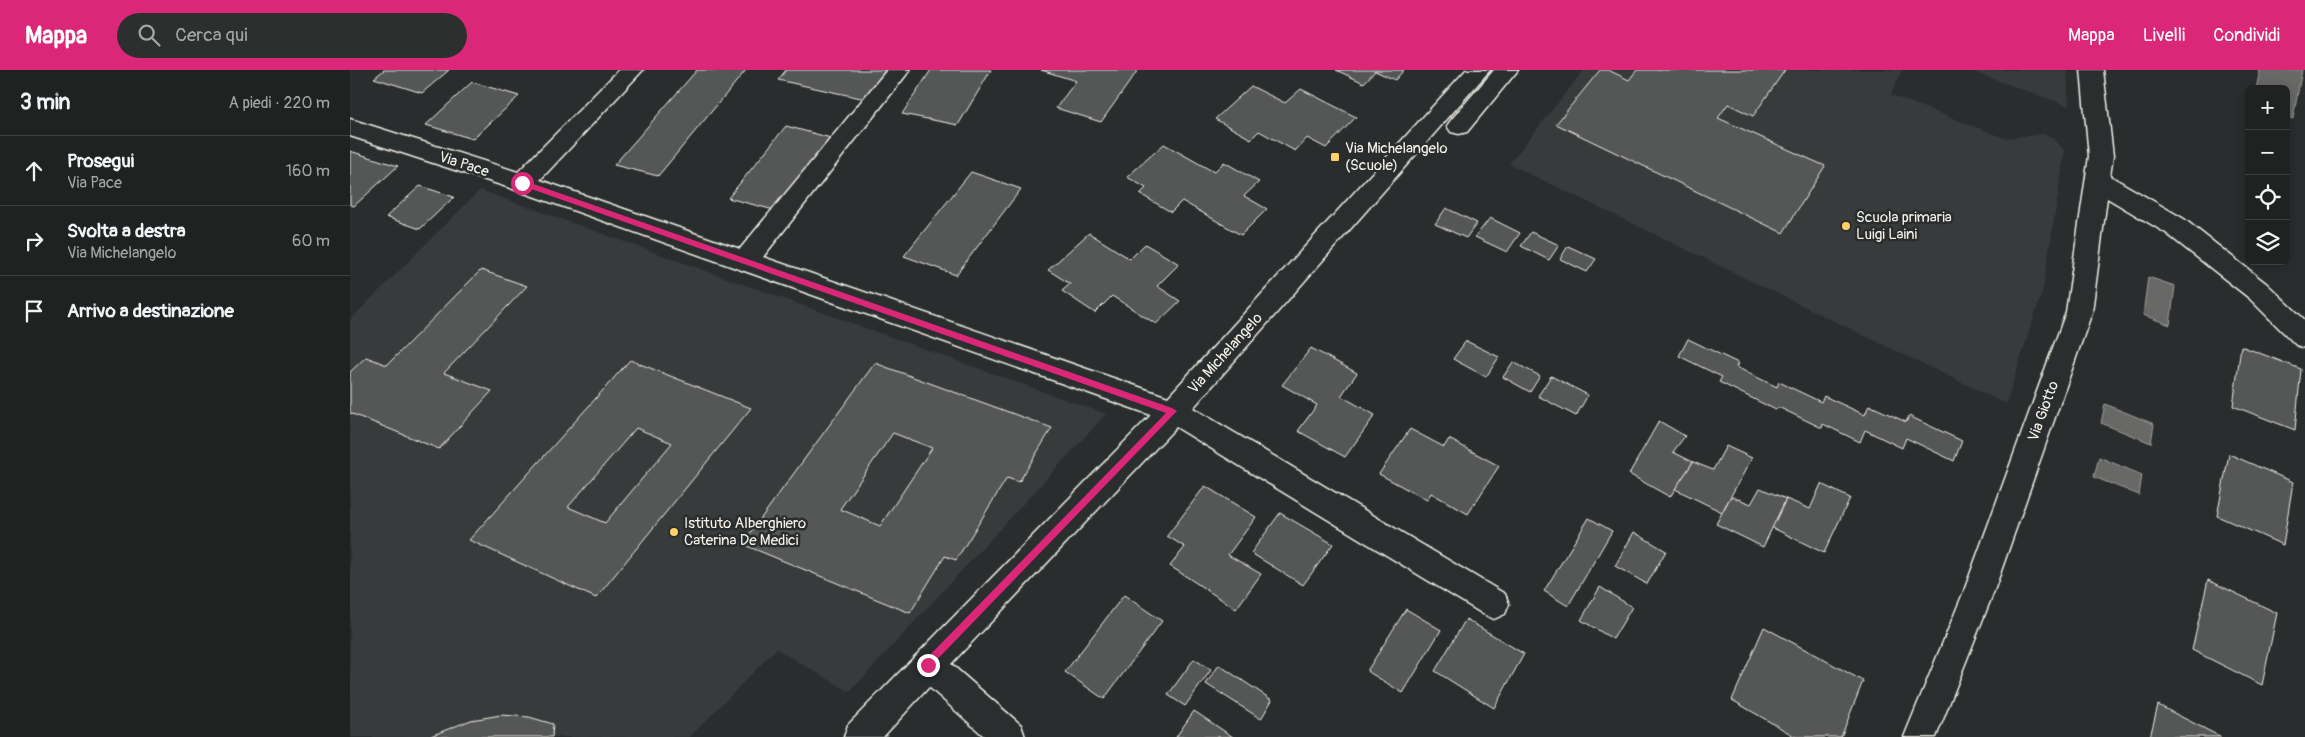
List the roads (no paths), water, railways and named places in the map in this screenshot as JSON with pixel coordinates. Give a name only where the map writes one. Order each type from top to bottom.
[{"type":"street","points":[[522,183],[632,70]]},
{"type":"street","points":[[745,261],[899,70]]},
{"type":"street","name":"Via Michelangelo","points":[[860,737],[1172,411],[1479,70]]},
{"type":"street","points":[[1459,126],[1507,70]]},
{"type":"street","name":"Via Giotto","points":[[1920,737],[1979,591],[2079,312],[2100,156],[2092,70]]},
{"type":"street","name":"Via Pace","points":[[350,127],[522,183],[1172,411],[1494,604]]},
{"type":"street","points":[[2097,180],[2174,226],[2258,291],[2305,337]]},
{"type":"street","points":[[928,665],[1009,737]]},
{"type":"place","name":"Via Michelangelo (Scuole)","points":[[1335,157]]},
{"type":"place","name":"Scuola primaria Luigi Laini","points":[[1846,226]]},
{"type":"place","name":"Istituto Alberghiero Caterina De Medici","points":[[674,532]]}]
